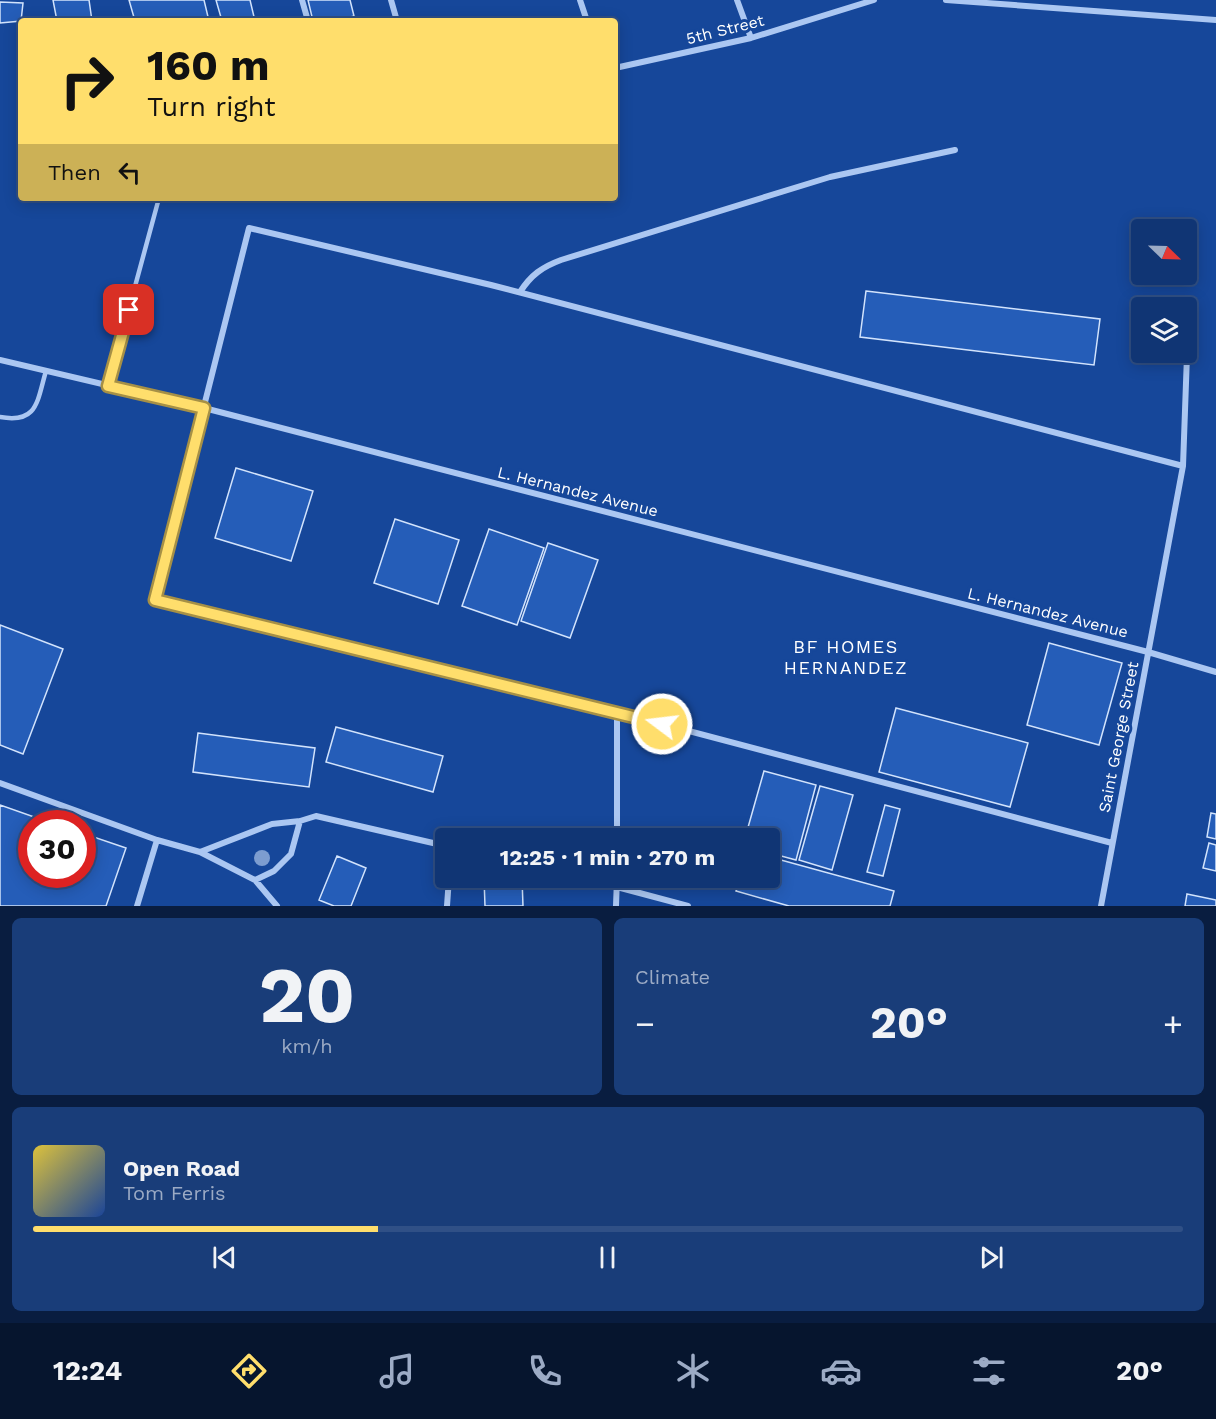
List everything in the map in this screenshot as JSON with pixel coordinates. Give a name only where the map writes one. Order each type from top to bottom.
[{"type":"street","points":[[302,0],[307,18]]},
{"type":"street","points":[[391,0],[396,18]]},
{"type":"street","points":[[580,0],[586,18]]},
{"type":"street","points":[[737,0],[752,38]]},
{"type":"street","name":"5th Street","points":[[618,67],[752,38],[873,0]]},
{"type":"street","points":[[946,0],[1216,20]]},
{"type":"street","points":[[520,292],[538,270],[561,260],[830,177],[955,150]]},
{"type":"street","points":[[1112,843],[616,712],[155,600],[249,228],[520,292],[1183,466]]},
{"type":"street","name":"L. Hernandez Avenue","points":[[0,360],[204,408],[1148,652],[1216,672]]},
{"type":"street","name":"Saint George Street","points":[[1101,906],[1183,466],[1187,363]]},
{"type":"street","points":[[616,712],[617,828]]},
{"type":"street","points":[[0,783],[157,840],[200,852],[255,880],[277,906]]},
{"type":"street","points":[[200,852],[272,824],[300,821],[316,816],[435,843]]},
{"type":"street","points":[[255,880],[274,871],[291,854],[300,821]]},
{"type":"street","points":[[138,906],[157,840]]},
{"type":"street","points":[[447,906],[448,888]]},
{"type":"street","points":[[616,906],[617,888]]},
{"type":"street","points":[[621,888],[688,906]]},
{"type":"lane","points":[[108,386],[158,201]]},
{"type":"lane","points":[[0,417],[15,420],[24,417],[35,408],[46,371]]},
{"type":"building","points":[[53,0],[89,0],[92,18],[56,18]]},
{"type":"building","points":[[129,0],[204,0],[208,18],[134,18]]},
{"type":"building","points":[[216,0],[250,0],[254,18],[221,18]]},
{"type":"building","points":[[308,0],[350,0],[354,16],[312,18]]},
{"type":"building","points":[[0,2],[23,3],[21,18],[18,18],[18,21],[0,23]]},
{"type":"building","points":[[866,291],[1100,319],[1094,365],[860,337]]},
{"type":"building","points":[[236,468],[313,491],[291,561],[215,538]]},
{"type":"building","points":[[395,519],[459,540],[438,604],[374,583]]},
{"type":"building","points":[[489,529],[544,548],[517,625],[462,606]]},
{"type":"building","points":[[548,543],[598,560],[570,638],[521,621]]},
{"type":"building","points":[[0,625],[63,649],[23,754],[0,745]]},
{"type":"building","points":[[1049,643],[1122,663],[1099,745],[1027,725]]},
{"type":"building","points":[[896,708],[1028,743],[1010,807],[879,772]]},
{"type":"building","points":[[336,727],[443,756],[433,792],[326,762]]},
{"type":"building","points":[[198,733],[315,748],[309,787],[193,772]]},
{"type":"building","points":[[764,771],[816,785],[796,860],[780,856],[780,828],[748,828]]},
{"type":"building","points":[[820,786],[853,795],[832,870],[799,860]]},
{"type":"building","points":[[0,805],[18,811],[18,888],[96,888],[96,838],[126,848],[106,906],[0,906]]},
{"type":"building","points":[[885,805],[900,809],[883,876],[867,872]]},
{"type":"building","points":[[1211,813],[1216,814],[1216,839],[1207,837]]},
{"type":"building","points":[[1209,843],[1216,845],[1216,871],[1203,868]]},
{"type":"building","points":[[337,856],[366,868],[351,906],[334,906],[319,900]]},
{"type":"building","points":[[780,860],[894,891],[890,906],[789,906],[736,891],[737,888],[780,888]]},
{"type":"building","points":[[484,888],[522,888],[523,906],[485,906]]},
{"type":"building","points":[[1187,894],[1216,900],[1216,906],[1185,906]]},
{"type":"district","name":"BF HOMES HERNANDEZ","points":[[846,657]]},
{"type":"route","points":[[129,310],[108,386],[204,408],[155,600],[662,724]]}]
